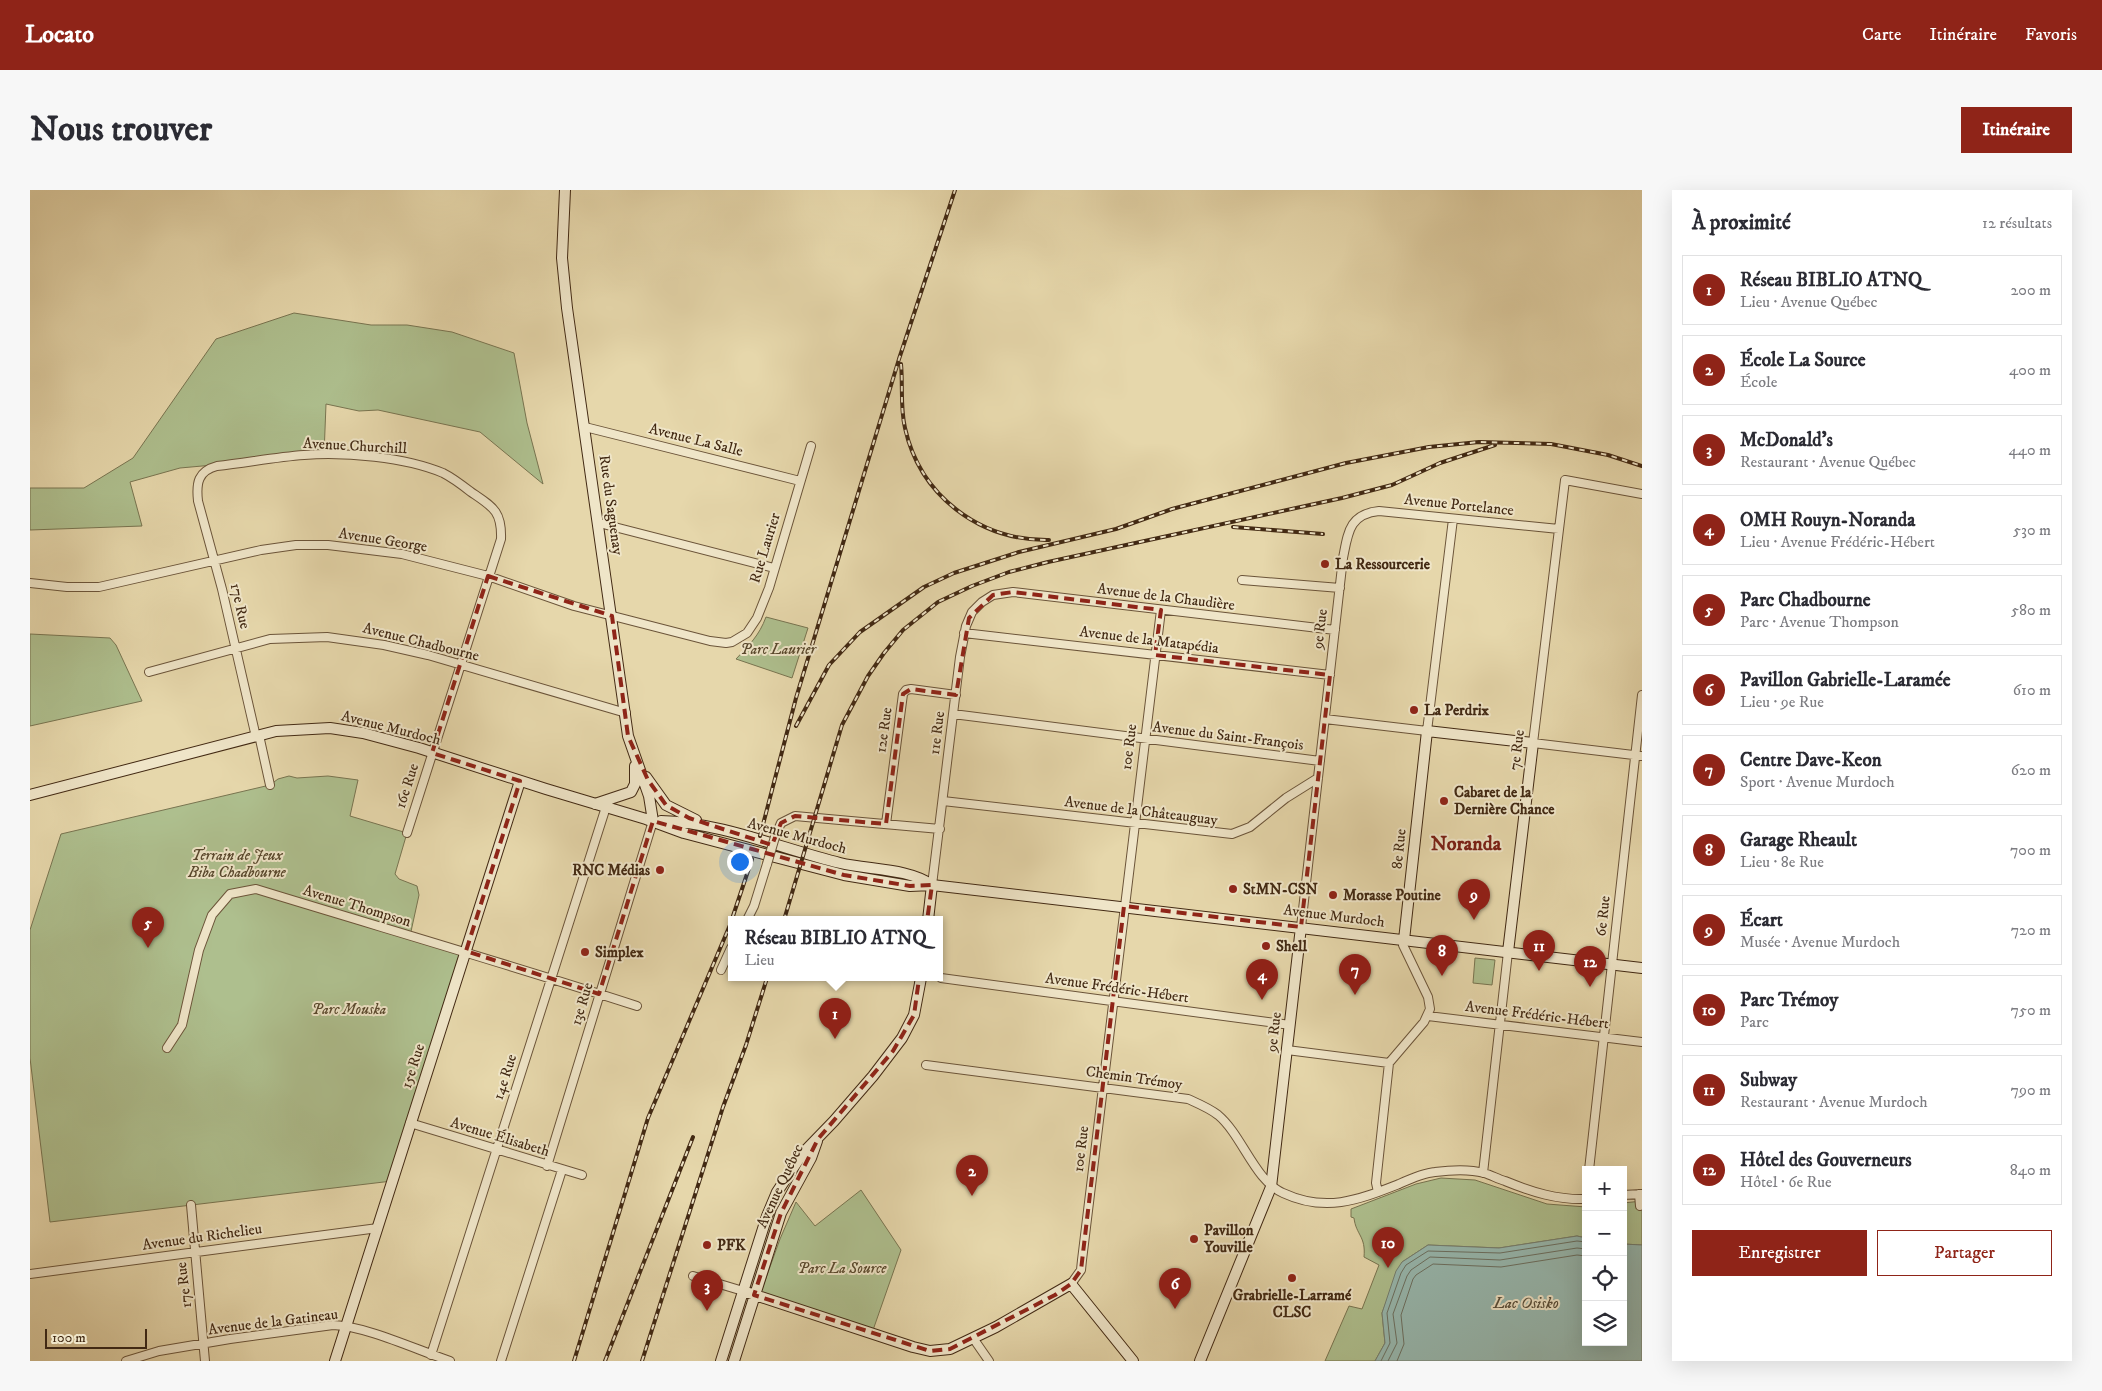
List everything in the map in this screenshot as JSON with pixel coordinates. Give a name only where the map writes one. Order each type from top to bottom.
[{"type":"street","name":"Rue du Saguenay","points":[[565,190],[562,258],[569,331],[599,523],[628,736],[649,796],[653,821]]},
{"type":"street","name":"Avenue La Salle","points":[[585,427],[800,480]]},
{"type":"street","name":"Rue Laurier","points":[[726,643],[747,633],[768,588],[810,446]]},
{"type":"street","name":"Avenue Churchill","points":[[198,482],[203,473],[209,468],[304,455],[354,456],[409,461],[444,474],[480,496],[496,510],[500,518],[501,539],[488,576]]},
{"type":"street","name":"7e Rue","points":[[1483,1173],[1565,480],[1642,494]]},
{"type":"street","name":"17e Rue","points":[[198,482],[198,501],[270,785]]},
{"type":"street","name":"Avenue Portelance","points":[[1358,518],[1379,511],[1559,529]]},
{"type":"street","name":"9e Rue","points":[[1200,1361],[1271,1187],[1340,588],[1347,537],[1353,522],[1358,518]]},
{"type":"street","name":"8e Rue","points":[[1428,1016],[1430,1009],[1429,1001],[1403,945],[1453,519]]},
{"type":"street","points":[[599,523],[774,568]]},
{"type":"street","name":"Avenue George","points":[[30,583],[67,587],[99,587],[279,546],[302,544],[328,545],[402,554],[488,576],[574,606],[710,641],[726,643]]},
{"type":"street","name":"16e Rue","points":[[407,833],[488,576]]},
{"type":"street","points":[[1242,580],[1340,588]]},
{"type":"street","name":"Avenue de la Chaudière","points":[[993,595],[1013,592],[1335,630]]},
{"type":"street","name":"11e Rue","points":[[932,885],[964,633],[972,612],[993,595]]},
{"type":"street","name":"10e Rue","points":[[1072,1284],[1081,1270],[1161,610]]},
{"type":"street","name":"Avenue de la Matapédia","points":[[964,633],[1330,676]]},
{"type":"street","name":"Avenue Chadbourne","points":[[149,672],[270,639],[327,637],[384,644],[428,655],[626,713]]},
{"type":"street","name":"12e Rue","points":[[886,824],[903,694],[906,690],[911,689],[956,695]]},
{"type":"street","name":"6e Rue","points":[[1589,1166],[1612,964],[1639,755],[1642,695]]},
{"type":"street","name":"Avenue du Saint-François","points":[[953,714],[1320,761]]},
{"type":"street","points":[[1325,719],[1639,755]]},
{"type":"street","name":"Avenue Murdoch","points":[[30,795],[276,731],[330,728],[363,734],[432,753],[653,821],[684,833],[844,875],[910,886],[932,885],[1124,906],[1642,968]]},
{"type":"street","points":[[595,804],[631,792],[635,784],[636,772],[634,752]]},
{"type":"street","points":[[634,752],[648,780],[666,805],[689,818],[715,828]]},
{"type":"street","name":"Avenue de la Châteauguay","points":[[943,801],[1232,834],[1250,827],[1286,798],[1318,778]]},
{"type":"street","name":"15e Rue","points":[[335,1361],[520,781]]},
{"type":"street","name":"14e Rue","points":[[431,1354],[606,807]]},
{"type":"street","points":[[749,916],[781,823],[795,816],[940,829]]},
{"type":"street","name":"Avenue Murdoch","points":[[653,821],[685,822],[715,828],[847,865],[921,877],[932,885]]},
{"type":"street","name":"13e Rue","points":[[547,1166],[653,821]]},
{"type":"street","points":[[928,916],[932,885]]},
{"type":"street","name":"Avenue Thompson","points":[[167,1048],[182,1025],[199,950],[212,915],[230,894],[256,889],[424,941],[466,951],[637,1006]]},
{"type":"street","points":[[721,970],[728,955]]},
{"type":"street","name":"Avenue Frédéric-Hébert","points":[[943,978],[1290,1025]]},
{"type":"street","name":"Avenue Québec","points":[[722,1361],[767,1216],[777,1192],[803,1153],[818,1139],[873,1076],[902,1038],[914,1015],[920,981]]},
{"type":"street","points":[[1378,1192],[1376,1183],[1389,1063],[1428,1016]]},
{"type":"street","name":"Avenue Frédéric-Hébert","points":[[1428,1016],[1642,1042]]},
{"type":"street","points":[[1287,1050],[1389,1063]]},
{"type":"street","name":"Chemin Trémoy","points":[[926,1065],[1188,1099],[1219,1116],[1230,1128],[1271,1187]]},
{"type":"street","name":"Avenue Élisabeth","points":[[410,1123],[547,1166],[582,1175]]},
{"type":"street","name":"Avenue Québec","points":[[734,1361],[781,1213],[811,1158],[818,1139]]},
{"type":"street","points":[[501,1361],[562,1170]]},
{"type":"street","points":[[1271,1187],[1284,1194],[1328,1204],[1344,1203],[1433,1172],[1483,1173],[1535,1193],[1558,1198],[1582,1199]]},
{"type":"street","points":[[1627,1195],[1641,1194],[1640,1206]]},
{"type":"street","name":"17e Rue","points":[[191,1205],[205,1361]]},
{"type":"street","name":"Avenue du Richelieu","points":[[30,1274],[378,1228]]},
{"type":"street","points":[[693,1276],[930,1351],[950,1349],[1055,1295],[1072,1284],[1133,1361]]},
{"type":"street","name":"Avenue de la Gatineau","points":[[126,1361],[159,1351],[285,1331],[346,1326],[450,1361]]},
{"type":"street","points":[[973,1338],[989,1361]]},
{"type":"highlighted area","points":[[488,576],[612,616],[628,736],[648,780],[666,805],[689,818],[772,845],[781,823],[795,816],[886,824],[903,694],[911,689],[956,695],[969,618],[993,595],[1013,592],[1161,610],[1155,655],[1330,675],[1301,927],[1124,906],[1081,1270],[1071,1284],[1055,1295],[950,1349],[930,1351],[913,1347],[754,1295],[781,1213],[818,1139],[893,1051],[914,1015],[932,885],[910,886],[844,875],[653,821],[599,994],[466,951],[520,781],[432,753]]},
{"type":"green space","points":[[294,313],[371,325],[407,325],[452,332],[514,353],[527,423],[543,484],[480,432],[378,410],[359,411],[326,404],[324,455],[180,468],[130,482],[142,526],[30,530],[30,488],[84,488],[133,458],[216,339]]},
{"type":"green space","name":"Parc Laurier","points":[[766,617],[808,628],[792,678],[736,659],[757,635]]},
{"type":"green space","points":[[30,634],[110,638],[116,645],[142,701],[30,726]]},
{"type":"green space","points":[[289,776],[297,778],[328,776],[358,780],[350,816],[407,833],[395,874],[399,879],[417,886],[419,895],[410,936],[466,951],[392,1181],[50,1222],[30,1058],[30,930],[61,834],[270,785],[278,779]]},
{"type":"green space","points":[[1475,958],[1495,960],[1492,985],[1473,983]]},
{"type":"green space","points":[[1441,1178],[1475,1180],[1547,1204],[1582,1207],[1582,1237],[1577,1236],[1499,1248],[1428,1245],[1402,1262],[1382,1313],[1385,1343],[1375,1361],[1325,1361],[1349,1306],[1362,1309],[1379,1265],[1364,1257],[1364,1244],[1354,1218],[1351,1217],[1351,1209],[1416,1184]]},
{"type":"green space","name":"Parc La Source","points":[[861,1190],[901,1250],[872,1333],[761,1292],[780,1239],[796,1202],[815,1226]]},
{"type":"green space","points":[[1642,1201],[1642,1245],[1627,1244],[1627,1203]]},
{"type":"water","name":"Lac Osisko","points":[[1577,1236],[1582,1237],[1582,1346],[1627,1346],[1627,1244],[1642,1245],[1642,1361],[1375,1361],[1385,1343],[1382,1313],[1396,1271],[1402,1262],[1428,1245],[1499,1248]]},
{"type":"railway","points":[[760,836],[796,698],[899,359],[955,190]]},
{"type":"railway","points":[[901,364],[905,428],[913,452],[924,474],[939,494],[957,510],[977,523],[1000,532],[1024,538],[1049,540]]},
{"type":"railway","points":[[796,726],[829,665],[860,632],[924,587],[954,573],[1019,552],[1116,529],[1172,509],[1346,463],[1429,447],[1479,442],[1551,444],[1608,455],[1642,466]]},
{"type":"railway","points":[[785,916],[842,725],[868,676],[884,653],[903,630],[938,602],[972,586],[1009,572],[1342,498],[1392,485],[1440,463],[1495,445]]},
{"type":"railway","points":[[1233,527],[1323,534]]},
{"type":"railway","points":[[733,916],[752,859]]},
{"type":"railway","points":[[574,1361],[648,1118],[728,930]]},
{"type":"railway","points":[[642,1361],[723,1107],[746,1045],[766,981]]},
{"type":"railway","points":[[605,1361],[693,1137]]},
{"type":"place","name":"La Ressourcerie","points":[[1325,564]]},
{"type":"place","name":"La Perdrix","points":[[1414,710]]},
{"type":"place","name":"Cabaret de la Dernière Chance","points":[[1444,801]]},
{"type":"place","name":"RNC Médias","points":[[660,870]]},
{"type":"place","name":"StMN-CSN","points":[[1233,889]]},
{"type":"place","name":"Morasse Poutine","points":[[1333,895]]},
{"type":"place","name":"Écart","points":[[1474,920]]},
{"type":"place","name":"Shell","points":[[1266,946]]},
{"type":"place","name":"Parc Chadbourne","points":[[148,948]]},
{"type":"place","name":"Simplex","points":[[585,952]]},
{"type":"place","name":"Subway","points":[[1539,971]]},
{"type":"place","name":"Garage Rheault","points":[[1442,976]]},
{"type":"place","name":"Hôtel des Gouverneurs","points":[[1590,987]]},
{"type":"place","name":"Centre Dave-Keon","points":[[1355,995]]},
{"type":"place","name":"OMH Rouyn-Noranda","points":[[1262,1000]]},
{"type":"place","name":"Réseau BIBLIO ATNQ","points":[[835,1039]]},
{"type":"place","name":"École La Source","points":[[972,1196]]},
{"type":"place","name":"Pavillon Youville","points":[[1194,1239]]},
{"type":"place","name":"PFK","points":[[707,1245]]},
{"type":"place","name":"Parc Trémoy","points":[[1388,1268]]},
{"type":"place","name":"Grabrielle-Larramé CLSC","points":[[1292,1278]]},
{"type":"place","name":"Pavillon Gabrielle-Laramée","points":[[1175,1309]]},
{"type":"place","name":"McDonald's","points":[[707,1311]]},
{"type":"district","name":"Noranda","points":[[1466,844]]},
{"type":"park label","name":"Terrain de Jeux Biba Chadbourne","points":[[237,864]]},
{"type":"park label","name":"Parc Mouska","points":[[349,1009]]}]
